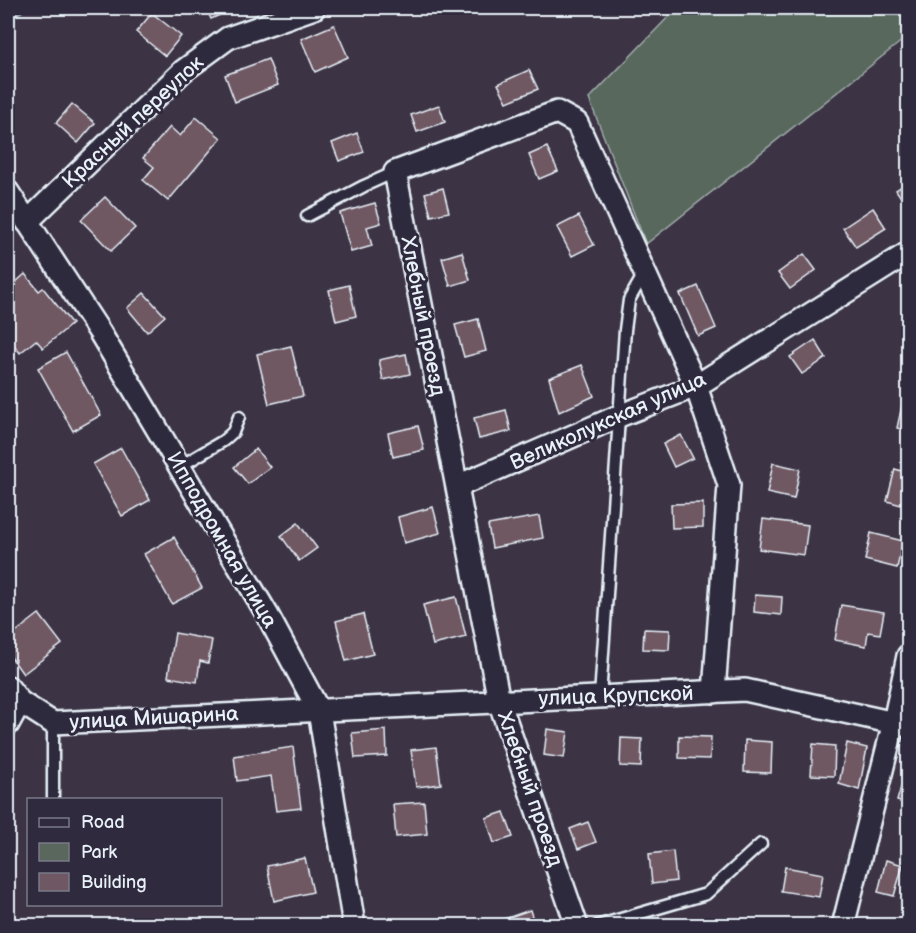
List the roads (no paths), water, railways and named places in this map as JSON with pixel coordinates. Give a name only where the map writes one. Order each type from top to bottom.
[{"type":"street","name":"Красный переулок","points":[[27,222],[183,71],[228,38],[314,8]]},
{"type":"street","points":[[395,172],[557,112],[577,123],[696,386],[729,485],[714,692]]},
{"type":"street","name":"Хлебный проезд","points":[[395,172],[499,701],[577,926]]},
{"type":"street","name":"Ипподромная улица","points":[[8,192],[99,331],[267,614],[319,711],[353,919]]},
{"type":"street","name":"Великолукская улица","points":[[458,486],[696,386],[909,253]]},
{"type":"street","points":[[843,926],[901,724],[909,656]]},
{"type":"street","name":"улица Крупской","points":[[319,711],[745,690],[901,724]]},
{"type":"street","name":"улица Мишарина","points":[[8,724],[14,694],[53,723],[319,711]]},
{"type":"lane","points":[[307,216],[395,172]]},
{"type":"lane","points":[[600,697],[629,300],[646,272]]},
{"type":"lane","points":[[180,467],[223,441],[233,432],[239,417]]},
{"type":"lane","points":[[53,723],[53,798]]},
{"type":"lane","points":[[597,926],[706,894],[761,844]]},
{"type":"waterway","points":[[8,19],[23,8]]}]
